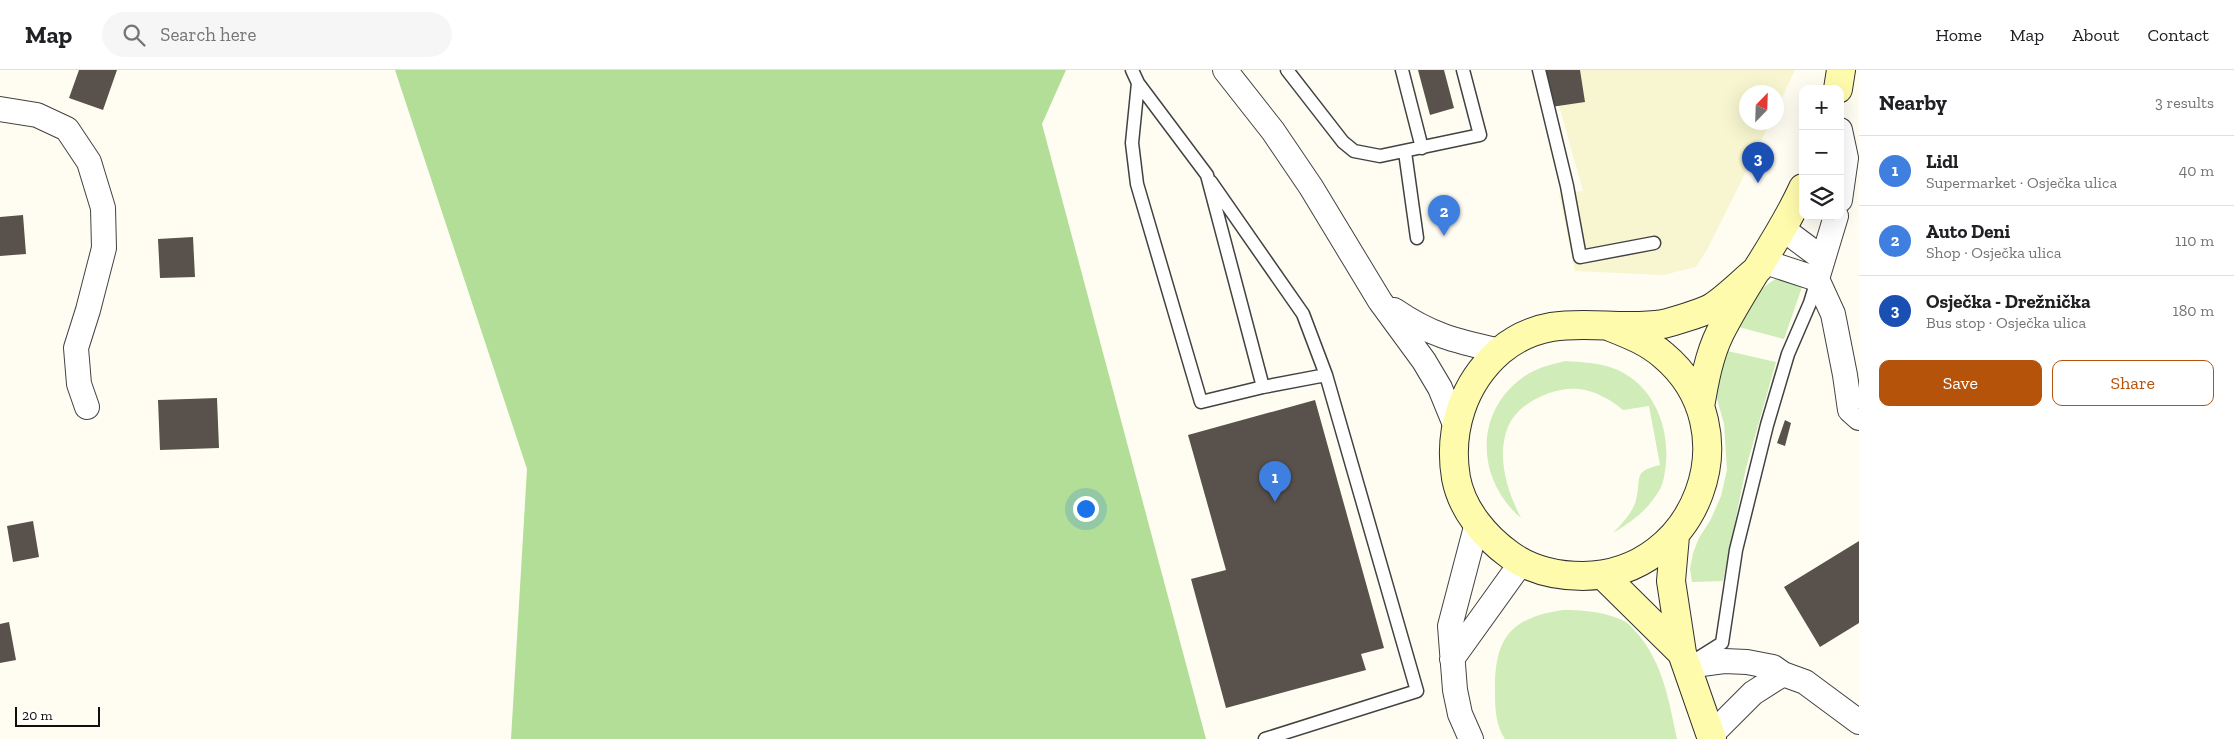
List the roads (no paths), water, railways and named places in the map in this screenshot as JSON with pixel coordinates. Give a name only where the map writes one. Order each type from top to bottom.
[{"type":"street","points":[[1225,70],[1273,131],[1312,187],[1380,301],[1426,363],[1440,388],[1456,428]]},
{"type":"street","points":[[1839,85],[1841,70]]},
{"type":"street","points":[[0,109],[37,115],[67,128],[89,162],[103,208],[104,248],[76,348],[78,384],[87,407]]},
{"type":"street","points":[[1844,149],[1846,158],[1844,172]]},
{"type":"street","points":[[1700,407],[1705,381],[1720,334],[1783,229],[1799,196]]},
{"type":"street","points":[[1820,269],[1835,220]]},
{"type":"street","points":[[1783,229],[1820,269],[1834,314],[1846,375],[1850,410],[1859,418]]},
{"type":"street","points":[[1608,326],[1638,337],[1664,355],[1685,379],[1700,407],[1708,440],[1706,475],[1694,508],[1675,536],[1654,554],[1630,567],[1604,576],[1562,576],[1521,563],[1492,542],[1470,514],[1456,480],[1453,444],[1460,409],[1476,377],[1500,351],[1524,336],[1551,326],[1579,323],[1608,326],[1664,324],[1709,309],[1760,265],[1820,269]]},
{"type":"street","points":[[1380,301],[1419,327],[1448,340],[1500,351]]},
{"type":"street","points":[[1471,739],[1460,714],[1452,659],[1450,626],[1477,523]]},
{"type":"street","points":[[1675,536],[1671,580],[1684,659],[1712,737],[1753,693],[1783,674]]},
{"type":"street","points":[[1452,659],[1521,563]]},
{"type":"street","points":[[1604,576],[1684,659],[1747,662],[1773,667],[1783,674],[1805,682],[1859,722]]},
{"type":"lane","points":[[1132,70],[1138,82],[1207,175],[1303,314],[1326,375],[1417,691],[1265,739]]},
{"type":"lane","points":[[1287,70],[1342,142],[1354,151],[1380,156],[1480,135],[1464,70]]},
{"type":"lane","points":[[1402,70],[1422,148]]},
{"type":"lane","points":[[1539,70],[1567,186],[1580,257],[1654,243]]},
{"type":"lane","points":[[1138,82],[1132,143],[1136,184],[1201,402],[1263,387],[1326,375]]},
{"type":"lane","points":[[1405,152],[1417,238]]},
{"type":"lane","points":[[1207,175],[1263,387]]},
{"type":"lane","points":[[1684,659],[1722,643],[1736,550],[1767,425],[1788,354],[1810,303],[1820,269]]},
{"type":"place","name":"Osječka - Drežnička","points":[[1758,183]]},
{"type":"place","name":"Auto Deni","points":[[1444,236]]},
{"type":"place","name":"Lidl","points":[[1275,502]]}]
